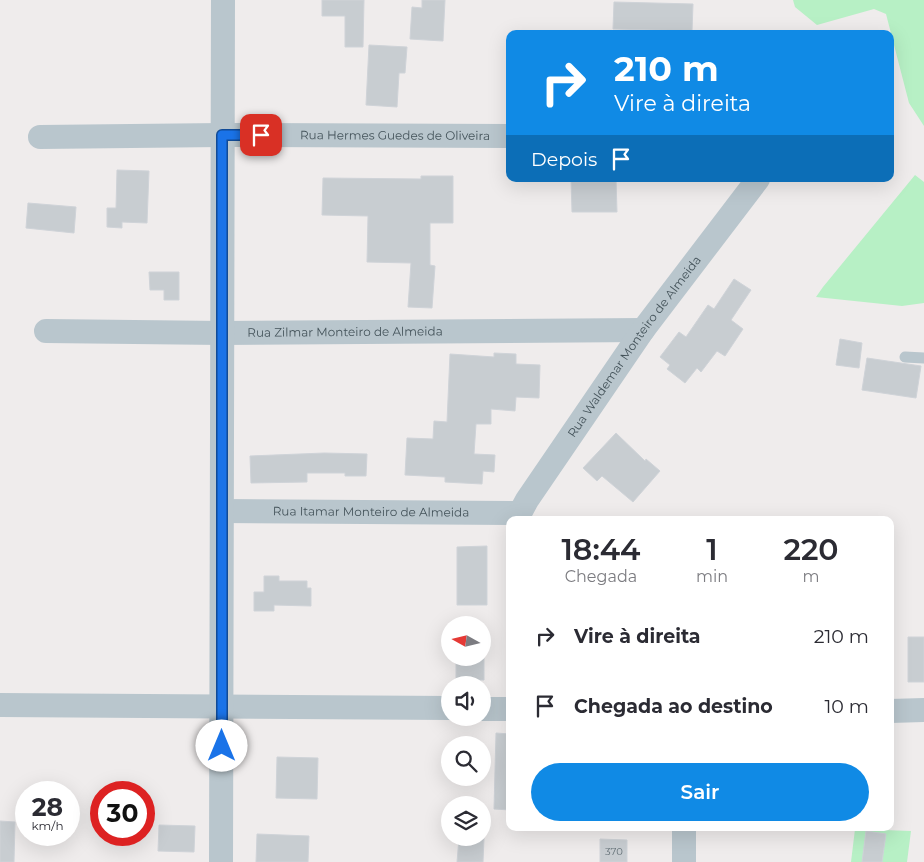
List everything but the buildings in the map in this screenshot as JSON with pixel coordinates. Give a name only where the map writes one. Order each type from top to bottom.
[{"type":"street","points":[[222,0],[222,862]]},
{"type":"street","name":"Rua Hermes Guedes de Oliveira","points":[[40,138],[222,135],[506,136]]},
{"type":"street","name":"Rua Waldemar Monteiro de Almeida","points":[[520,516],[527,500],[643,330],[756,182]]},
{"type":"street","name":"Rua Zilmar Monteiro de Almeida","points":[[46,331],[222,333],[643,330]]},
{"type":"street","name":"Rua Itamar Monteiro de Almeida","points":[[222,511],[506,517]]},
{"type":"street","points":[[0,705],[441,708]]},
{"type":"street","points":[[491,708],[506,709]]},
{"type":"street","points":[[894,711],[924,710]]},
{"type":"street","points":[[684,831],[684,862]]},
{"type":"lane","points":[[905,357],[924,358]]},
{"type":"green space","points":[[793,0],[924,0],[924,126],[909,103],[894,45],[894,30],[890,30],[886,14],[874,9],[817,25],[795,7]]},
{"type":"green space","points":[[915,175],[924,182],[924,303],[902,306],[816,297],[823,287]]},
{"type":"green space","points":[[855,831],[911,831],[907,862],[851,862]]},
{"type":"route","points":[[222,746],[222,135],[261,135]]}]
